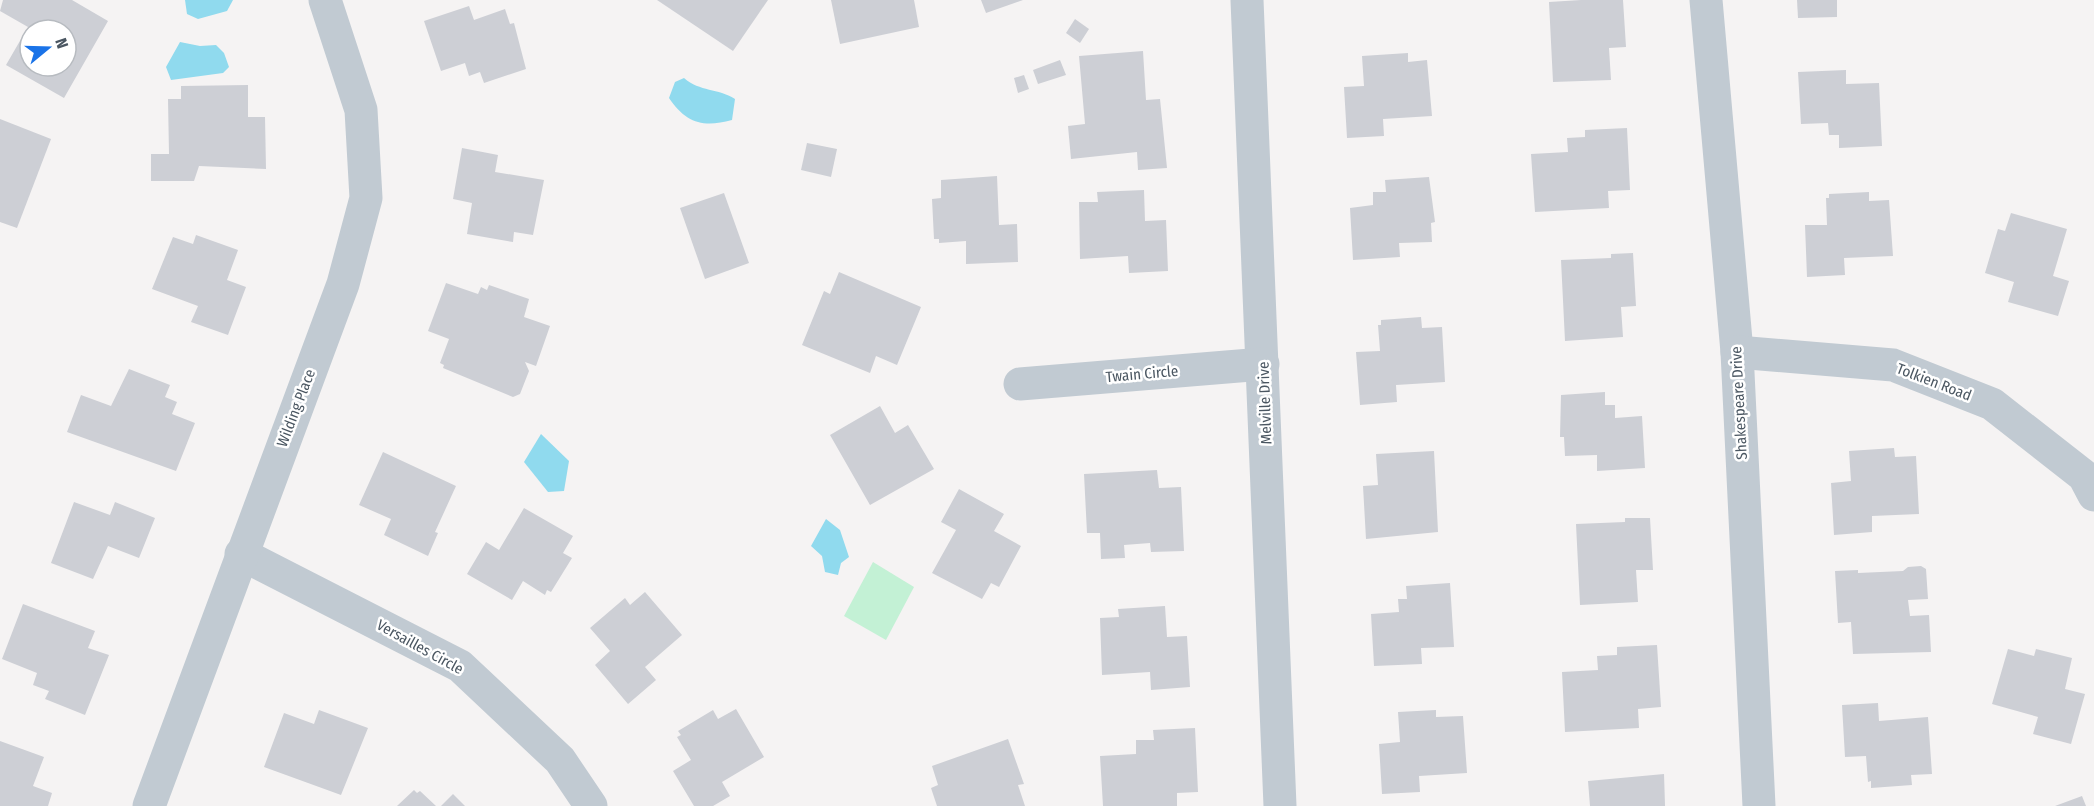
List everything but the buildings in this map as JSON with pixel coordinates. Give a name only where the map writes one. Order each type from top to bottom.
[{"type":"street","name":"Wilding Place","points":[[148,806],[343,284],[366,198],[361,110],[325,0]]},
{"type":"street","name":"Melville Drive","points":[[1247,0],[1280,806]]},
{"type":"street","name":"Shakespeare Drive","points":[[1706,0],[1737,352],[1760,806]]},
{"type":"street","name":"Tolkien Road","points":[[1737,352],[1893,365],[1992,404],[2084,476],[2094,495]]},
{"type":"street","name":"Twain Circle","points":[[1020,384],[1263,364]]},
{"type":"street","name":"Versailles Circle","points":[[241,554],[460,666],[560,760],[591,806]]},
{"type":"green space","points":[[873,562],[914,587],[886,640],[844,616]]},
{"type":"water","points":[[185,0],[233,0],[227,11],[198,19],[187,14]]},
{"type":"water","points":[[180,42],[200,46],[216,45],[224,53],[229,67],[223,73],[171,80],[166,67]]},
{"type":"water","points":[[684,78],[696,86],[735,99],[732,120],[704,123],[682,113],[669,98],[675,82]]},
{"type":"water","points":[[541,434],[569,461],[564,491],[548,492],[524,462]]},
{"type":"water","points":[[826,519],[840,530],[849,557],[841,563],[838,575],[825,572],[822,556],[811,546]]}]
